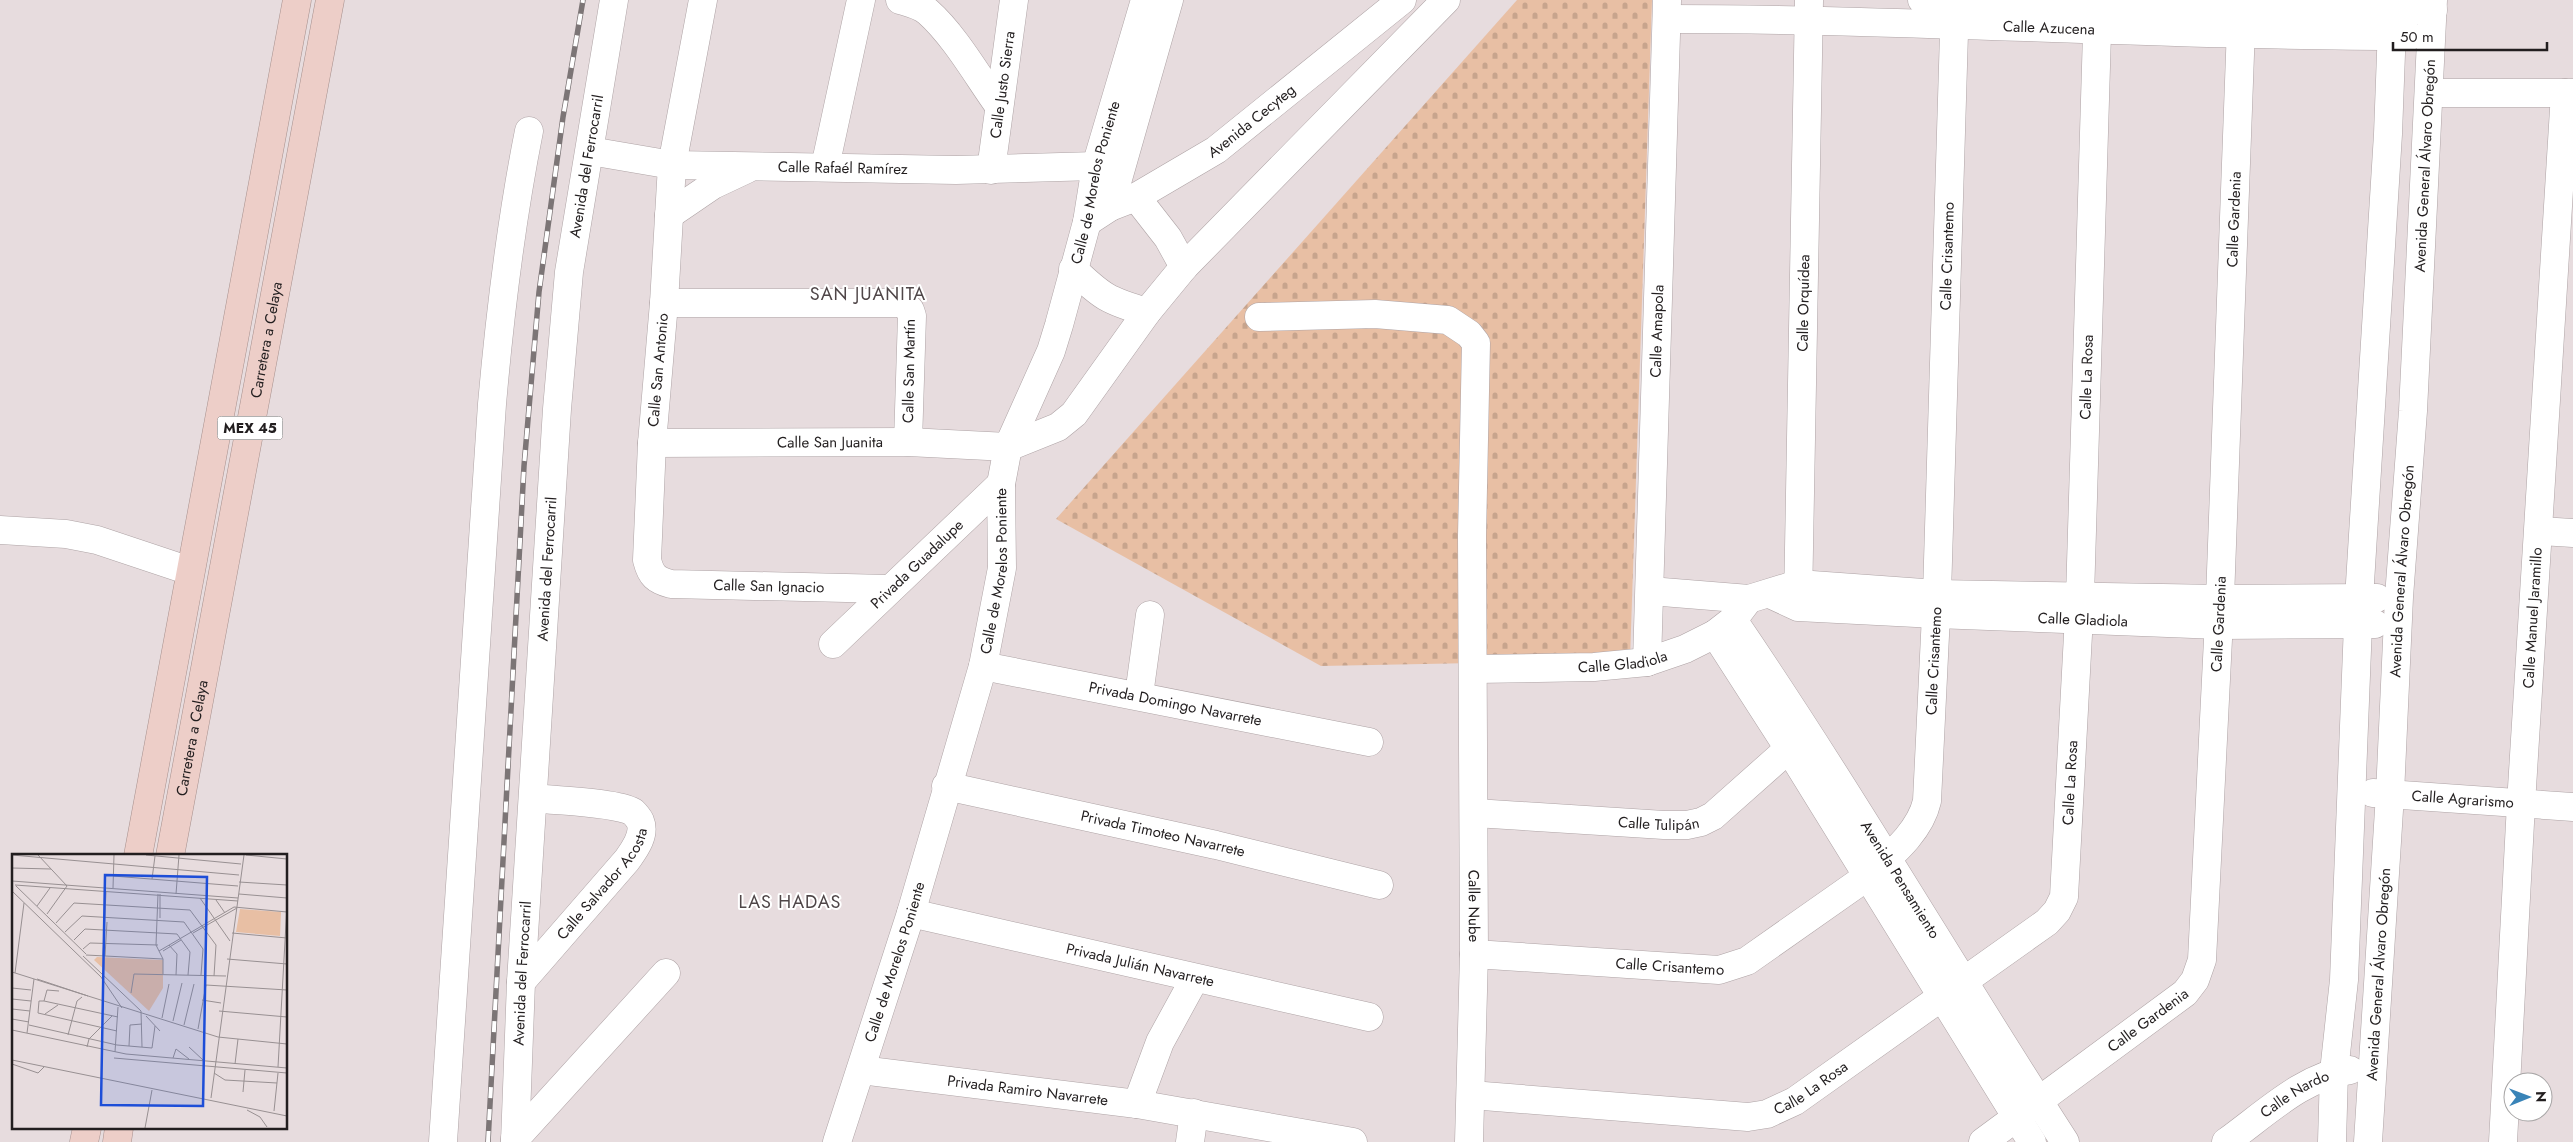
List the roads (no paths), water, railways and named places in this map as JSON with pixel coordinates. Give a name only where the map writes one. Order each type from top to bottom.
[{"type":"highway","name":"MEX 45","points":[[138,854],[296,0]]},
{"type":"highway","name":"Carretera a Celaya","points":[[170,854],[330,0]]},
{"type":"street","name":"Avenida del Ferrocarril","points":[[515,1140],[522,982],[556,409],[569,272],[614,0]]},
{"type":"street","name":"Calle San Antonio","points":[[651,574],[647,560],[652,443],[664,304],[672,165],[703,0]]},
{"type":"street","points":[[825,167],[861,0]]},
{"type":"street","points":[[900,0],[915,4],[928,12],[999,106]]},
{"type":"street","name":"Calle Justo Sierra","points":[[992,170],[1014,0]]},
{"type":"street","name":"Calle de Morelos Poniente","points":[[837,1142],[911,913],[946,786],[983,666],[1002,568],[1001,484],[1008,448],[1051,352],[1087,222],[1096,166],[1145,0]]},
{"type":"street","name":"Calle de Morelos Poniente","points":[[1110,207],[1169,0]]},
{"type":"street","name":"Avenida Cecyteg","points":[[1087,222],[1110,207],[1136,197],[1216,150],[1242,132],[1402,0]]},
{"type":"street","points":[[1008,448],[1058,427],[1074,414],[1147,312],[1184,267],[1446,0]]},
{"type":"street","name":"Calle Azucena","points":[[1922,0],[1955,9]]},
{"type":"street","name":"Calle Azucena","points":[[1667,10],[1955,9],[2242,15],[2433,15]]},
{"type":"street","name":"Calle Crisantemo","points":[[1474,954],[1719,970],[1747,961],[1877,868],[1918,825],[1927,801],[1937,604],[1955,9]]},
{"type":"street","name":"Calle Amapola","points":[[1647,662],[1667,10]]},
{"type":"street","name":"Calle Orquídea","points":[[1798,595],[1809,10]]},
{"type":"street","name":"Calle La Rosa","points":[[1471,1095],[1748,1117],[1767,1114],[1795,1101],[2047,922],[2057,911],[2064,897],[2079,608],[2098,11]]},
{"type":"street","name":"Calle Gardenia","points":[[1983,1142],[2185,994],[2195,980],[2202,960],[2219,612],[2242,15]]},
{"type":"street","name":"Avenida General Álvaro Obregón","points":[[2368,1142],[2390,794],[2399,610],[2413,411],[2433,15]]},
{"type":"street","points":[[2332,1142],[2334,1072],[2344,980],[2358,626],[2392,16]]},
{"type":"street","points":[[2430,93],[2569,93]]},
{"type":"street","name":"Calle Manuel Jaramillo","points":[[2503,1142],[2521,804],[2569,93]]},
{"type":"street","points":[[444,1142],[498,329],[516,196],[529,131]]},
{"type":"street","name":"Calle Rafaél Ramírez","points":[[590,151],[672,165],[992,170],[1096,166]]},
{"type":"street","points":[[669,214],[712,185],[752,166]]},
{"type":"street","points":[[1136,197],[1168,238],[1184,267]]},
{"type":"street","points":[[1074,269],[1100,295],[1120,304],[1147,312]]},
{"type":"street","name":"Calle San Martín","points":[[664,304],[902,303],[910,310],[912,316],[908,442]]},
{"type":"street","name":"Calle Nube","points":[[1259,317],[1375,314],[1448,320],[1469,334],[1476,343],[1472,536],[1475,668],[1474,954],[1469,1142]]},
{"type":"street","name":"Calle San Juanita","points":[[652,443],[908,442],[1008,448]]},
{"type":"street","name":"Privada Guadalupe","points":[[833,644],[888,589],[1001,484]]},
{"type":"street","points":[[0,530],[66,534],[97,540],[190,571]]},
{"type":"street","points":[[2540,532],[2573,533]]},
{"type":"street","name":"Calle San Ignacio","points":[[651,574],[659,581],[671,584],[888,589]]},
{"type":"street","name":"Calle Gladiola","points":[[1650,591],[1742,612]]},
{"type":"street","name":"Calle Gladiola","points":[[1475,668],[1594,667],[1647,662],[1685,649],[1742,612],[1798,595],[1937,604],[2219,612],[2358,626],[2399,610]]},
{"type":"street","name":"Calle Gladiola","points":[[2219,612],[2360,599],[2399,610]]},
{"type":"street","name":"Avenida Pensamiento","points":[[1742,612],[1799,740],[1952,989],[2016,1118],[2032,1142]]},
{"type":"street","points":[[1139,695],[1150,615]]},
{"type":"street","name":"Privada Domingo Navarrete","points":[[983,666],[1139,695],[1369,742]]},
{"type":"street","name":"Calle Tulipán","points":[[1474,813],[1664,825],[1694,824],[1713,816],[1799,740]]},
{"type":"street","name":"Privada Timoteo Navarrete","points":[[946,786],[1216,845],[1379,885]]},
{"type":"street","name":"Calle Agrarismo","points":[[2352,793],[2573,807]]},
{"type":"street","name":"Calle Salvador Acosta","points":[[522,982],[627,860],[637,845],[642,832],[641,822],[634,813],[611,807],[534,798]]},
{"type":"street","name":"Privada Julián Navarrete","points":[[911,913],[1369,1017]]},
{"type":"street","points":[[515,1140],[666,973]]},
{"type":"street","points":[[1136,1104],[1160,1042],[1195,978]]},
{"type":"street","name":"Avenida Pensamiento","points":[[1952,989],[2039,1102],[2065,1142]]},
{"type":"street","name":"Calle Nardo","points":[[2226,1142],[2307,1083],[2334,1072],[2372,1068]]},
{"type":"street","name":"Privada Ramiro Navarrete","points":[[861,1070],[1136,1104],[1353,1142]]},
{"type":"street","points":[[1190,1142],[1194,1113]]},
{"type":"railway","points":[[488,1142],[524,466],[539,292],[563,117],[583,0]]},
{"type":"district","name":"SAN JUANITA","points":[[868,294]]},
{"type":"district","name":"LAS HADAS","points":[[790,902]]}]
